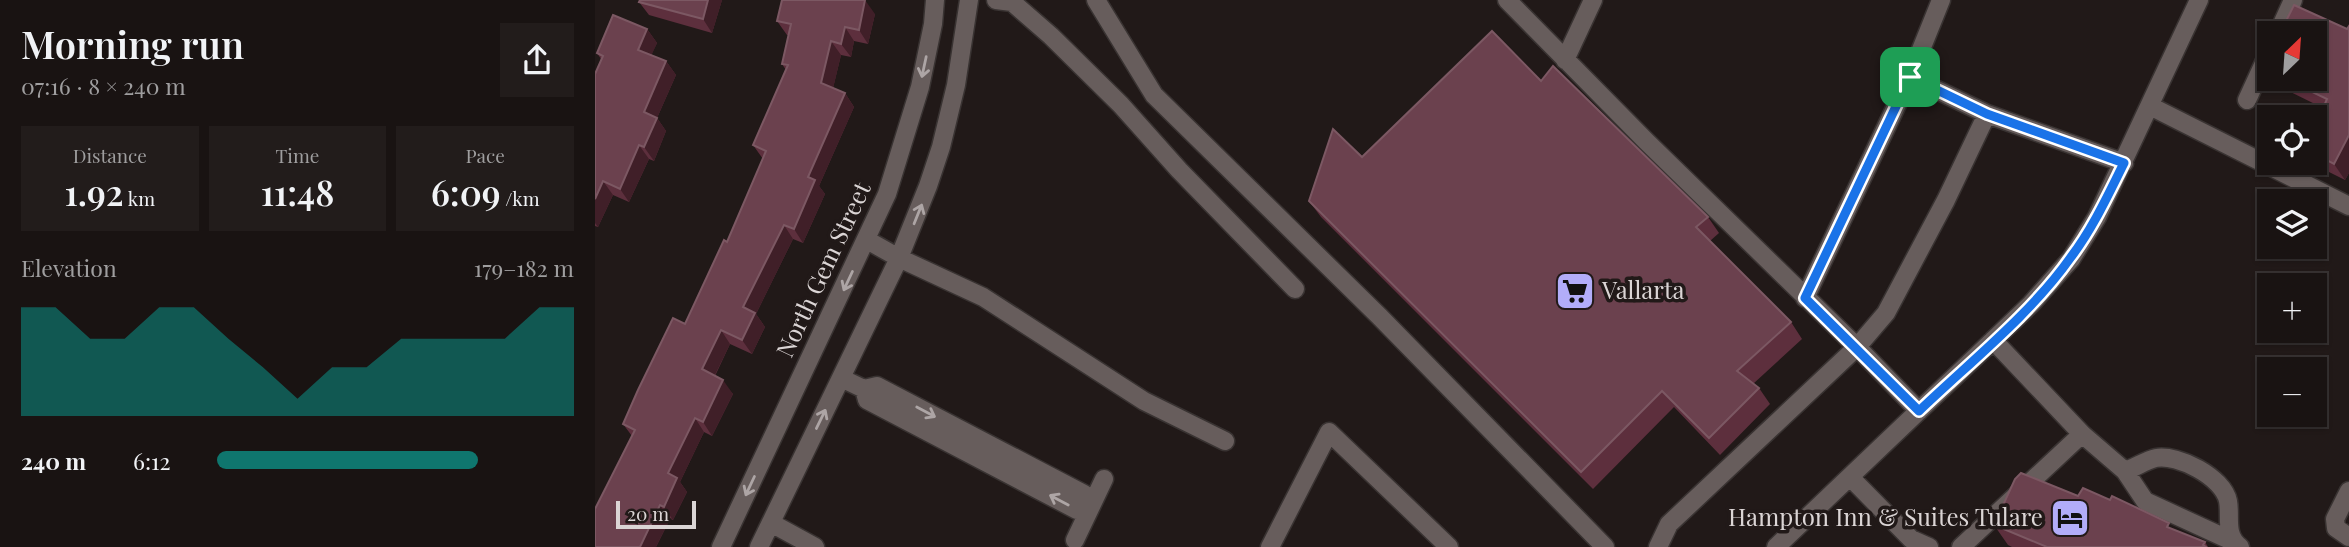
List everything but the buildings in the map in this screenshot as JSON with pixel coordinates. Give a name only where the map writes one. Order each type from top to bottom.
[{"type":"street","name":"North Gem Street","points":[[721,547],[887,194],[920,87],[933,24],[935,0]]},
{"type":"street","points":[[759,547],[899,258],[929,186],[956,85],[969,0]]},
{"type":"street","points":[[996,0],[1012,2],[1051,36],[1121,105],[1179,170],[1295,289]]},
{"type":"street","points":[[1096,0],[1154,95],[1380,317],[1605,547]]},
{"type":"street","points":[[1507,0],[1919,411]]},
{"type":"street","points":[[1566,60],[1593,0]]},
{"type":"street","points":[[1805,298],[1910,77],[1941,0]]},
{"type":"street","points":[[1776,547],[2031,304],[2071,259],[2097,217],[2124,163],[2199,0]]},
{"type":"street","points":[[2283,21],[2293,0]]},
{"type":"street","points":[[1910,77],[1987,114],[2124,163]]},
{"type":"street","points":[[2247,100],[2257,78]]},
{"type":"street","points":[[2150,106],[2349,206]]},
{"type":"street","points":[[1658,547],[1669,524],[1857,347],[1886,313],[1946,201],[1987,114]]},
{"type":"street","points":[[867,240],[982,297],[1145,401],[1225,441]]},
{"type":"street","points":[[1993,340],[2082,434],[2125,471],[2145,501],[2237,545]]},
{"type":"street","points":[[841,378],[864,389],[877,386],[1084,494],[1090,508]]},
{"type":"street","points":[[1270,547],[1329,432],[1449,547]]},
{"type":"street","points":[[1961,547],[2082,434]]},
{"type":"street","points":[[2125,471],[2155,458],[2176,459],[2193,465],[2222,487],[2228,499],[2229,533],[2237,545]]},
{"type":"street","points":[[1850,477],[1911,539],[1929,547]]},
{"type":"street","points":[[1075,540],[1104,479]]},
{"type":"street","points":[[2349,491],[2335,519],[2336,528],[2349,537]]},
{"type":"street","points":[[771,523],[815,547]]},
{"type":"place","name":"Vallarta","points":[[1575,291]]},
{"type":"place","name":"Hampton Inn & Suites Tulare","points":[[2070,518]]},
{"type":"route","points":[[1910,77],[1987,114],[2124,163],[2097,217],[2071,259],[2031,304],[1919,411],[1805,298],[1910,77]]}]
